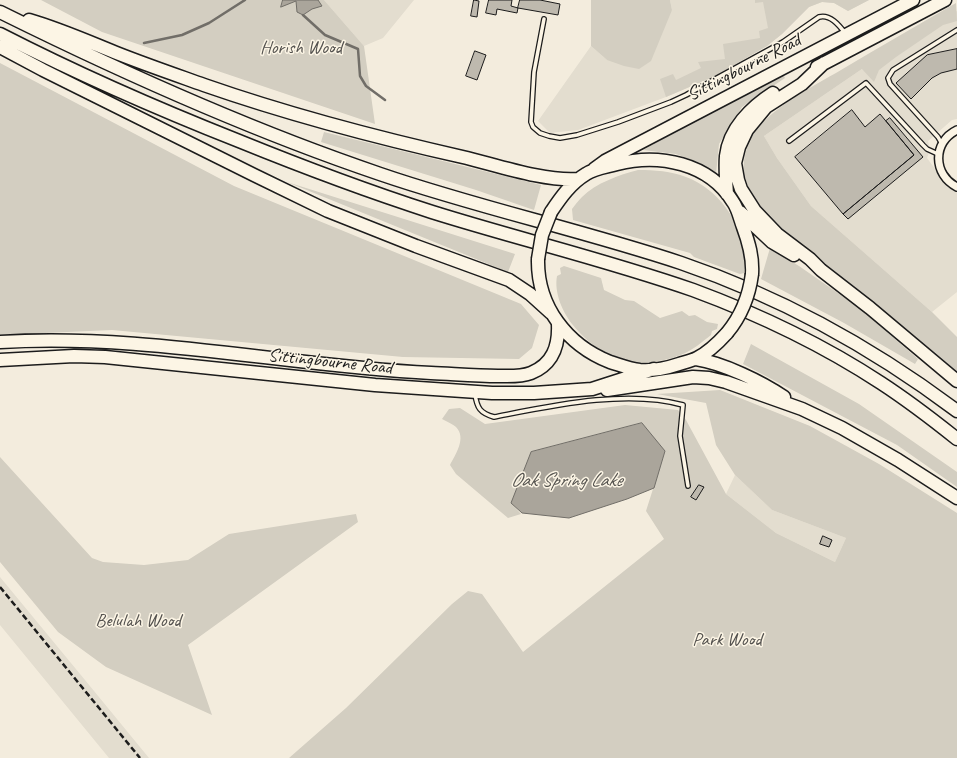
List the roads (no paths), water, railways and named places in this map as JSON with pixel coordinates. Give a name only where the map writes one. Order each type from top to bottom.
[{"type":"highway","name":"Sittingbourne Road","points":[[551,313],[542,290],[539,277],[538,259],[542,235],[551,212],[566,191],[579,179],[605,161],[913,0]]},
{"type":"highway","name":"Sittingbourne Road","points":[[727,194],[726,155],[731,137],[744,117],[761,101],[824,63],[945,0]]},
{"type":"highway","points":[[0,12],[50,26],[128,58],[207,86],[311,119],[530,173],[563,180],[579,179]]},
{"type":"highway","points":[[0,12],[171,92],[348,163],[458,199],[588,235],[681,263],[745,288],[798,312],[873,353],[930,390],[957,411]]},
{"type":"highway","points":[[0,34],[146,103],[316,171],[431,212],[581,254],[653,277],[695,291],[756,316],[786,329],[851,364],[882,384],[957,439]]},
{"type":"highway","points":[[0,47],[254,175],[328,210],[416,246],[508,280],[530,294],[551,313],[558,324],[582,347],[604,359],[631,368],[654,369],[696,359],[714,346],[727,333],[744,307],[749,294],[752,274],[751,250],[736,207]]},
{"type":"highway","points":[[824,63],[802,84],[766,107],[752,122],[741,140],[735,163],[741,189],[755,211],[777,234],[810,259],[821,270],[870,308],[957,381]]},
{"type":"highway","points":[[594,169],[630,161],[652,159],[671,161],[696,170],[709,178],[727,194],[736,207],[772,242],[821,270]]},
{"type":"highway","name":"Sittingbourne Road","points":[[0,342],[30,340],[99,341],[168,347],[386,371],[480,376],[514,376],[533,372],[548,362],[557,345],[558,324]]},
{"type":"highway","name":"Sittingbourne Road","points":[[0,360],[105,357],[375,385],[475,393],[534,393],[592,389],[654,369]]},
{"type":"highway","points":[[696,359],[720,365],[758,382],[780,394],[802,409]]},
{"type":"highway","points":[[592,389],[608,390],[701,377],[726,382],[802,409],[842,428],[876,447],[957,498]]},
{"type":"street","points":[[957,130],[948,135],[938,154],[941,171],[948,181],[957,187]]},
{"type":"lane","points":[[544,19],[534,72],[531,122],[536,131],[555,138],[569,137],[586,132],[676,100],[783,42],[818,17],[824,16],[830,18],[846,35]]},
{"type":"lane","points":[[942,144],[888,81],[889,75],[893,70],[957,30]]},
{"type":"lane","points":[[789,141],[866,83],[927,149],[938,154]]},
{"type":"lane","points":[[475,393],[478,407],[484,414],[494,417],[560,404],[630,398],[683,405],[680,436],[688,486]]},
{"type":"water","points":[[283,0],[318,0],[322,6],[312,9],[303,15],[297,12],[296,1],[281,7]]},
{"type":"water","name":"Oak Spring Lake","points":[[642,423],[665,451],[654,488],[627,499],[569,518],[522,513],[511,503],[531,452]]},
{"type":"waterway","points":[[144,43],[182,35],[209,23],[245,0]]},
{"type":"waterway","points":[[303,15],[325,35],[358,49],[360,76],[366,86],[385,100]]},
{"type":"railway","points":[[0,587],[140,758]]},
{"type":"park label","name":"Horish Wood","points":[[301,48]]},
{"type":"park label","name":"Belulah Wood","points":[[138,621]]},
{"type":"park label","name":"Park Wood","points":[[727,640]]}]
